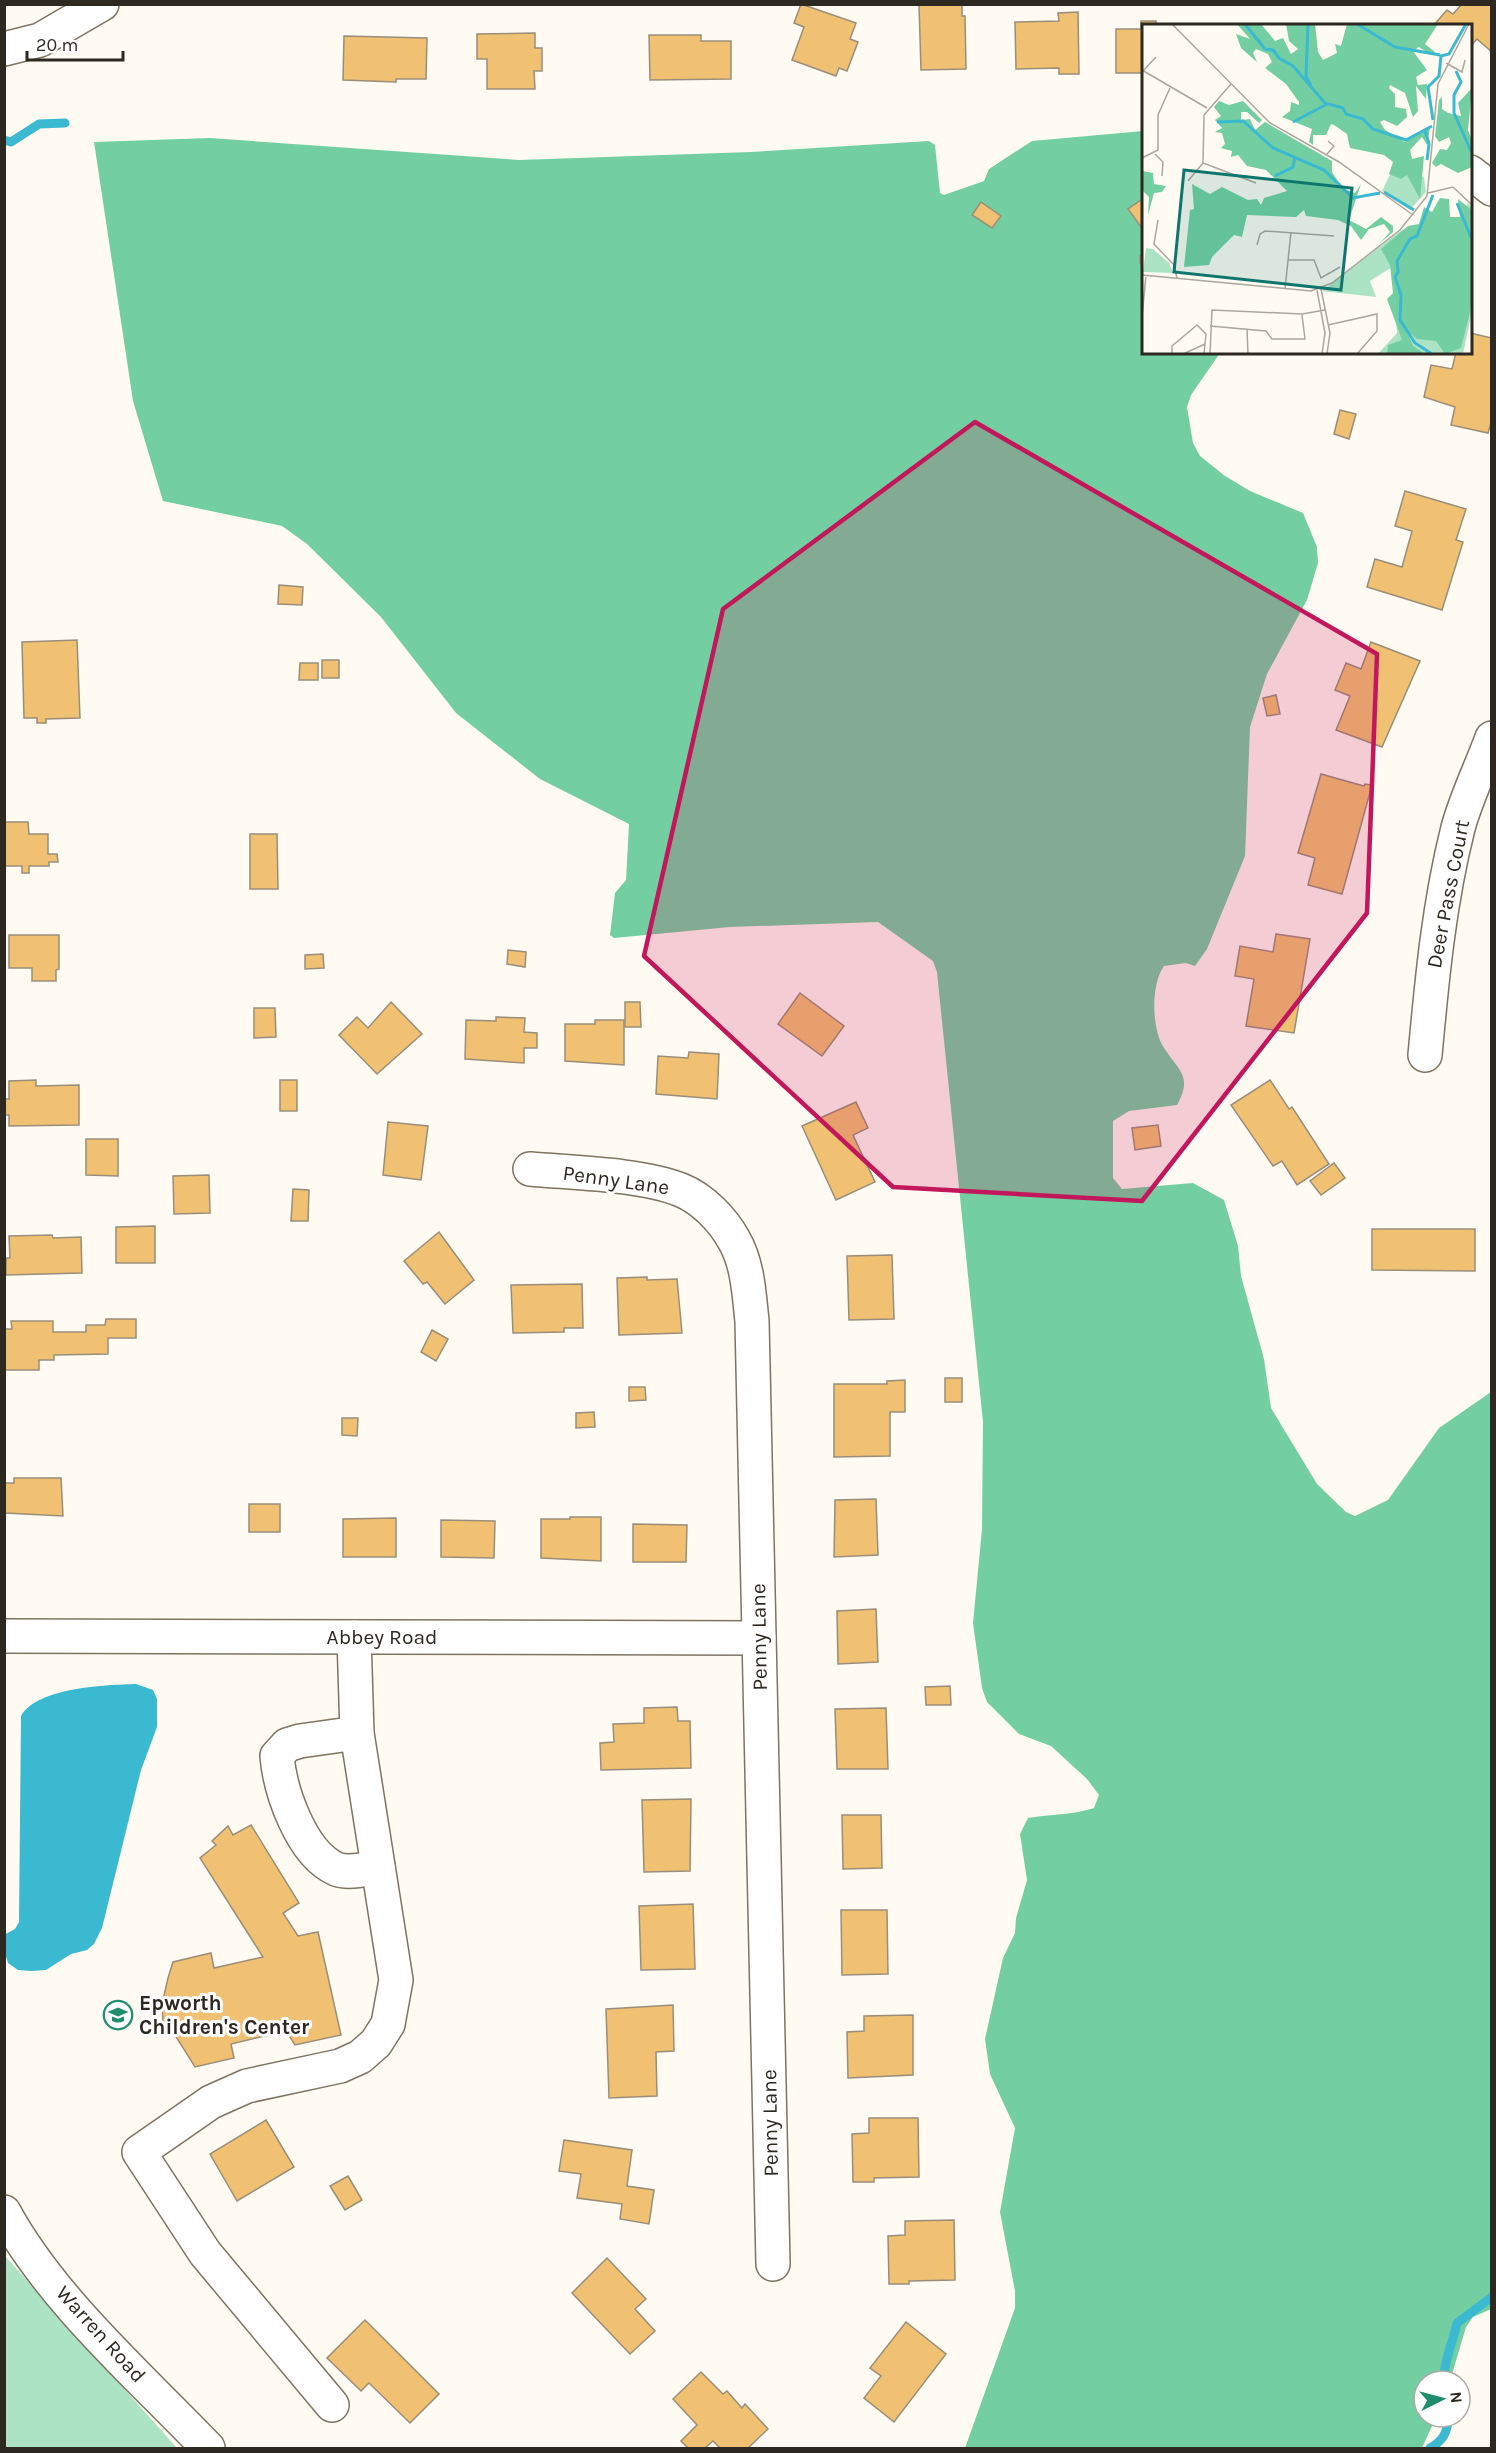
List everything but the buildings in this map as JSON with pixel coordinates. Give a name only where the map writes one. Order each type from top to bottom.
[{"type":"street","points":[[4,49],[40,40],[102,4]]},
{"type":"street","points":[[1472,174],[1491,189]]},
{"type":"street","name":"Deer Pass Court","points":[[1425,1055],[1436,938],[1446,884],[1459,826],[1491,738]]},
{"type":"street","name":"Penny Lane","points":[[530,1168],[629,1179],[682,1190],[703,1203],[735,1241],[744,1267],[752,1321],[774,2264]]},
{"type":"street","name":"Abbey Road","points":[[4,1636],[759,1638]]},
{"type":"street","points":[[332,2404],[205,2253],[139,2152],[211,2102],[247,2086],[340,2066],[360,2057],[376,2043],[387,2025],[396,1980],[357,1733],[354,1637]]},
{"type":"street","points":[[357,1733],[287,1745],[277,1756],[278,1774],[286,1801],[306,1840],[322,1859],[337,1869],[356,1871],[378,1867]]},
{"type":"street","name":"Warren Road","points":[[4,2211],[18,2237],[85,2320],[208,2448]]},
{"type":"highlighted area","points":[[975,422],[1377,654],[1367,913],[1142,1201],[893,1187],[644,956],[723,609]]},
{"type":"green space","points":[[1142,131],[1142,354],[1219,354],[1191,395],[1187,407],[1193,443],[1200,456],[1225,476],[1250,491],[1303,513],[1317,547],[1318,563],[1307,600],[1267,674],[1250,727],[1245,856],[1207,949],[1195,966],[1186,963],[1164,966],[1157,984],[1154,1006],[1157,1029],[1164,1048],[1182,1074],[1184,1087],[1182,1095],[1177,1105],[1129,1111],[1113,1121],[1113,1178],[1122,1189],[1193,1183],[1224,1200],[1238,1246],[1241,1276],[1264,1359],[1271,1408],[1317,1484],[1346,1512],[1355,1516],[1388,1500],[1439,1428],[1491,1392],[1491,2309],[1473,2317],[1466,2327],[1454,2369],[1412,2369],[1412,2429],[1431,2429],[1422,2448],[965,2448],[1015,2308],[1015,2291],[1000,2212],[1015,2128],[990,2074],[985,2039],[1003,1958],[1015,1933],[1016,1918],[1027,1880],[1020,1834],[1028,1818],[1094,1808],[1099,1795],[1087,1779],[1051,1746],[1019,1734],[987,1702],[982,1688],[973,1623],[982,1529],[983,1422],[937,972],[933,961],[878,922],[730,927],[614,938],[610,935],[615,893],[626,880],[629,824],[540,779],[456,713],[381,617],[307,544],[282,526],[163,501],[133,401],[94,142],[210,138],[519,160],[750,152],[929,141],[935,145],[940,193],[944,195],[984,181],[989,169],[1032,141]]},
{"type":"green space","points":[[5,2256],[177,2448],[5,2448]]},
{"type":"water","points":[[136,1684],[153,1690],[157,1699],[157,1727],[141,1770],[102,1928],[94,1944],[87,1950],[71,1954],[46,1970],[18,1970],[8,1963],[4,1935],[15,1929],[19,1922],[21,1716],[30,1706],[57,1693],[108,1685]]},
{"type":"waterway","points":[[4,140],[11,142],[39,124],[65,123]]},
{"type":"waterway","points":[[1445,2369],[1457,2323],[1492,2297]]},
{"type":"waterway","points":[[1430,2448],[1444,2436],[1446,2429]]},
{"type":"place","name":"Epworth Children's Center","points":[[118,2015]]}]
